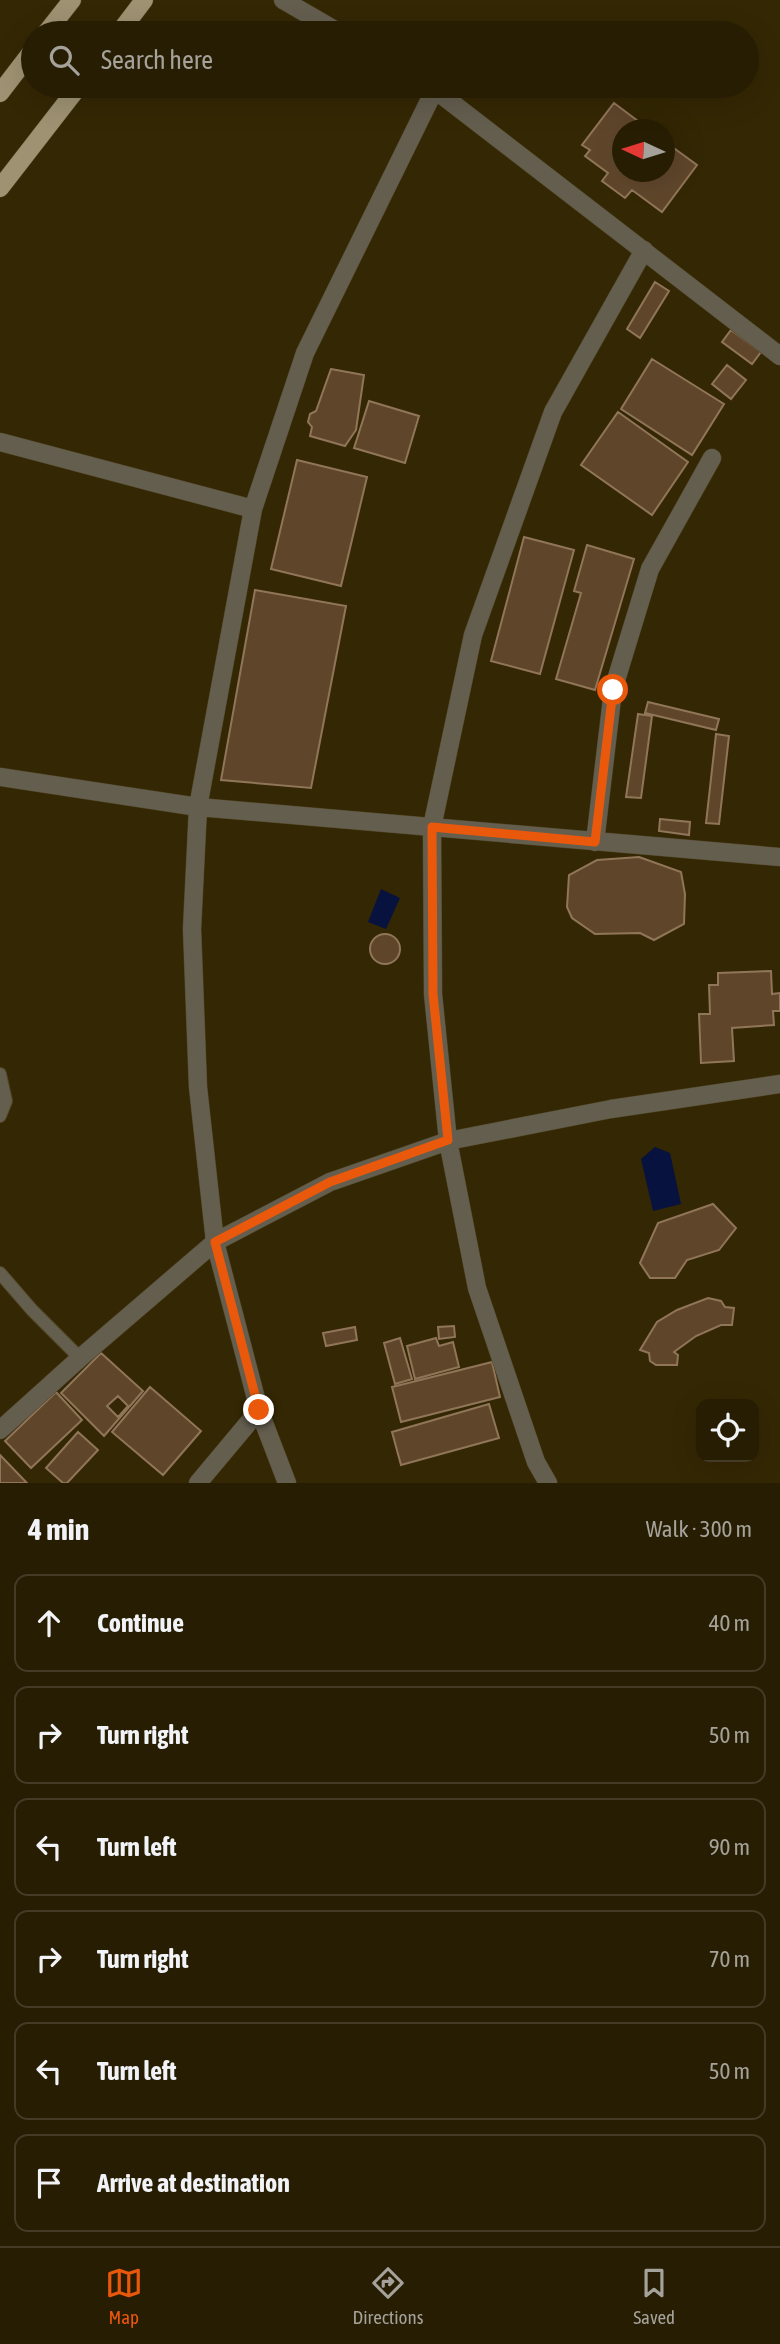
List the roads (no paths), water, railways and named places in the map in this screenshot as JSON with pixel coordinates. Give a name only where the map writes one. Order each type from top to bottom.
[{"type":"main road","points":[[55,21],[72,0]]},
{"type":"main road","points":[[128,21],[144,0]]},
{"type":"main road","points":[[2,83],[21,63]]},
{"type":"main road","points":[[0,188],[70,98]]},
{"type":"street","points":[[283,0],[319,21]]},
{"type":"street","points":[[287,1483],[259,1410],[215,1242],[198,1087],[192,929],[198,807],[253,509],[305,353],[428,98]]},
{"type":"street","points":[[447,98],[780,356]]},
{"type":"street","points":[[548,1483],[536,1462],[477,1288],[448,1140],[433,994],[432,827],[473,635],[553,412],[644,250]]},
{"type":"street","points":[[0,442],[253,509]]},
{"type":"street","points":[[595,842],[613,690],[650,569],[712,458]]},
{"type":"street","points":[[0,778],[198,807],[780,858]]},
{"type":"street","points":[[0,1430],[215,1242],[330,1182],[448,1140],[611,1109],[780,1084]]},
{"type":"street","points":[[198,1483],[259,1410]]},
{"type":"lane","points":[[0,1074],[6,1101],[0,1116]]},
{"type":"lane","points":[[0,1273],[80,1358]]}]
